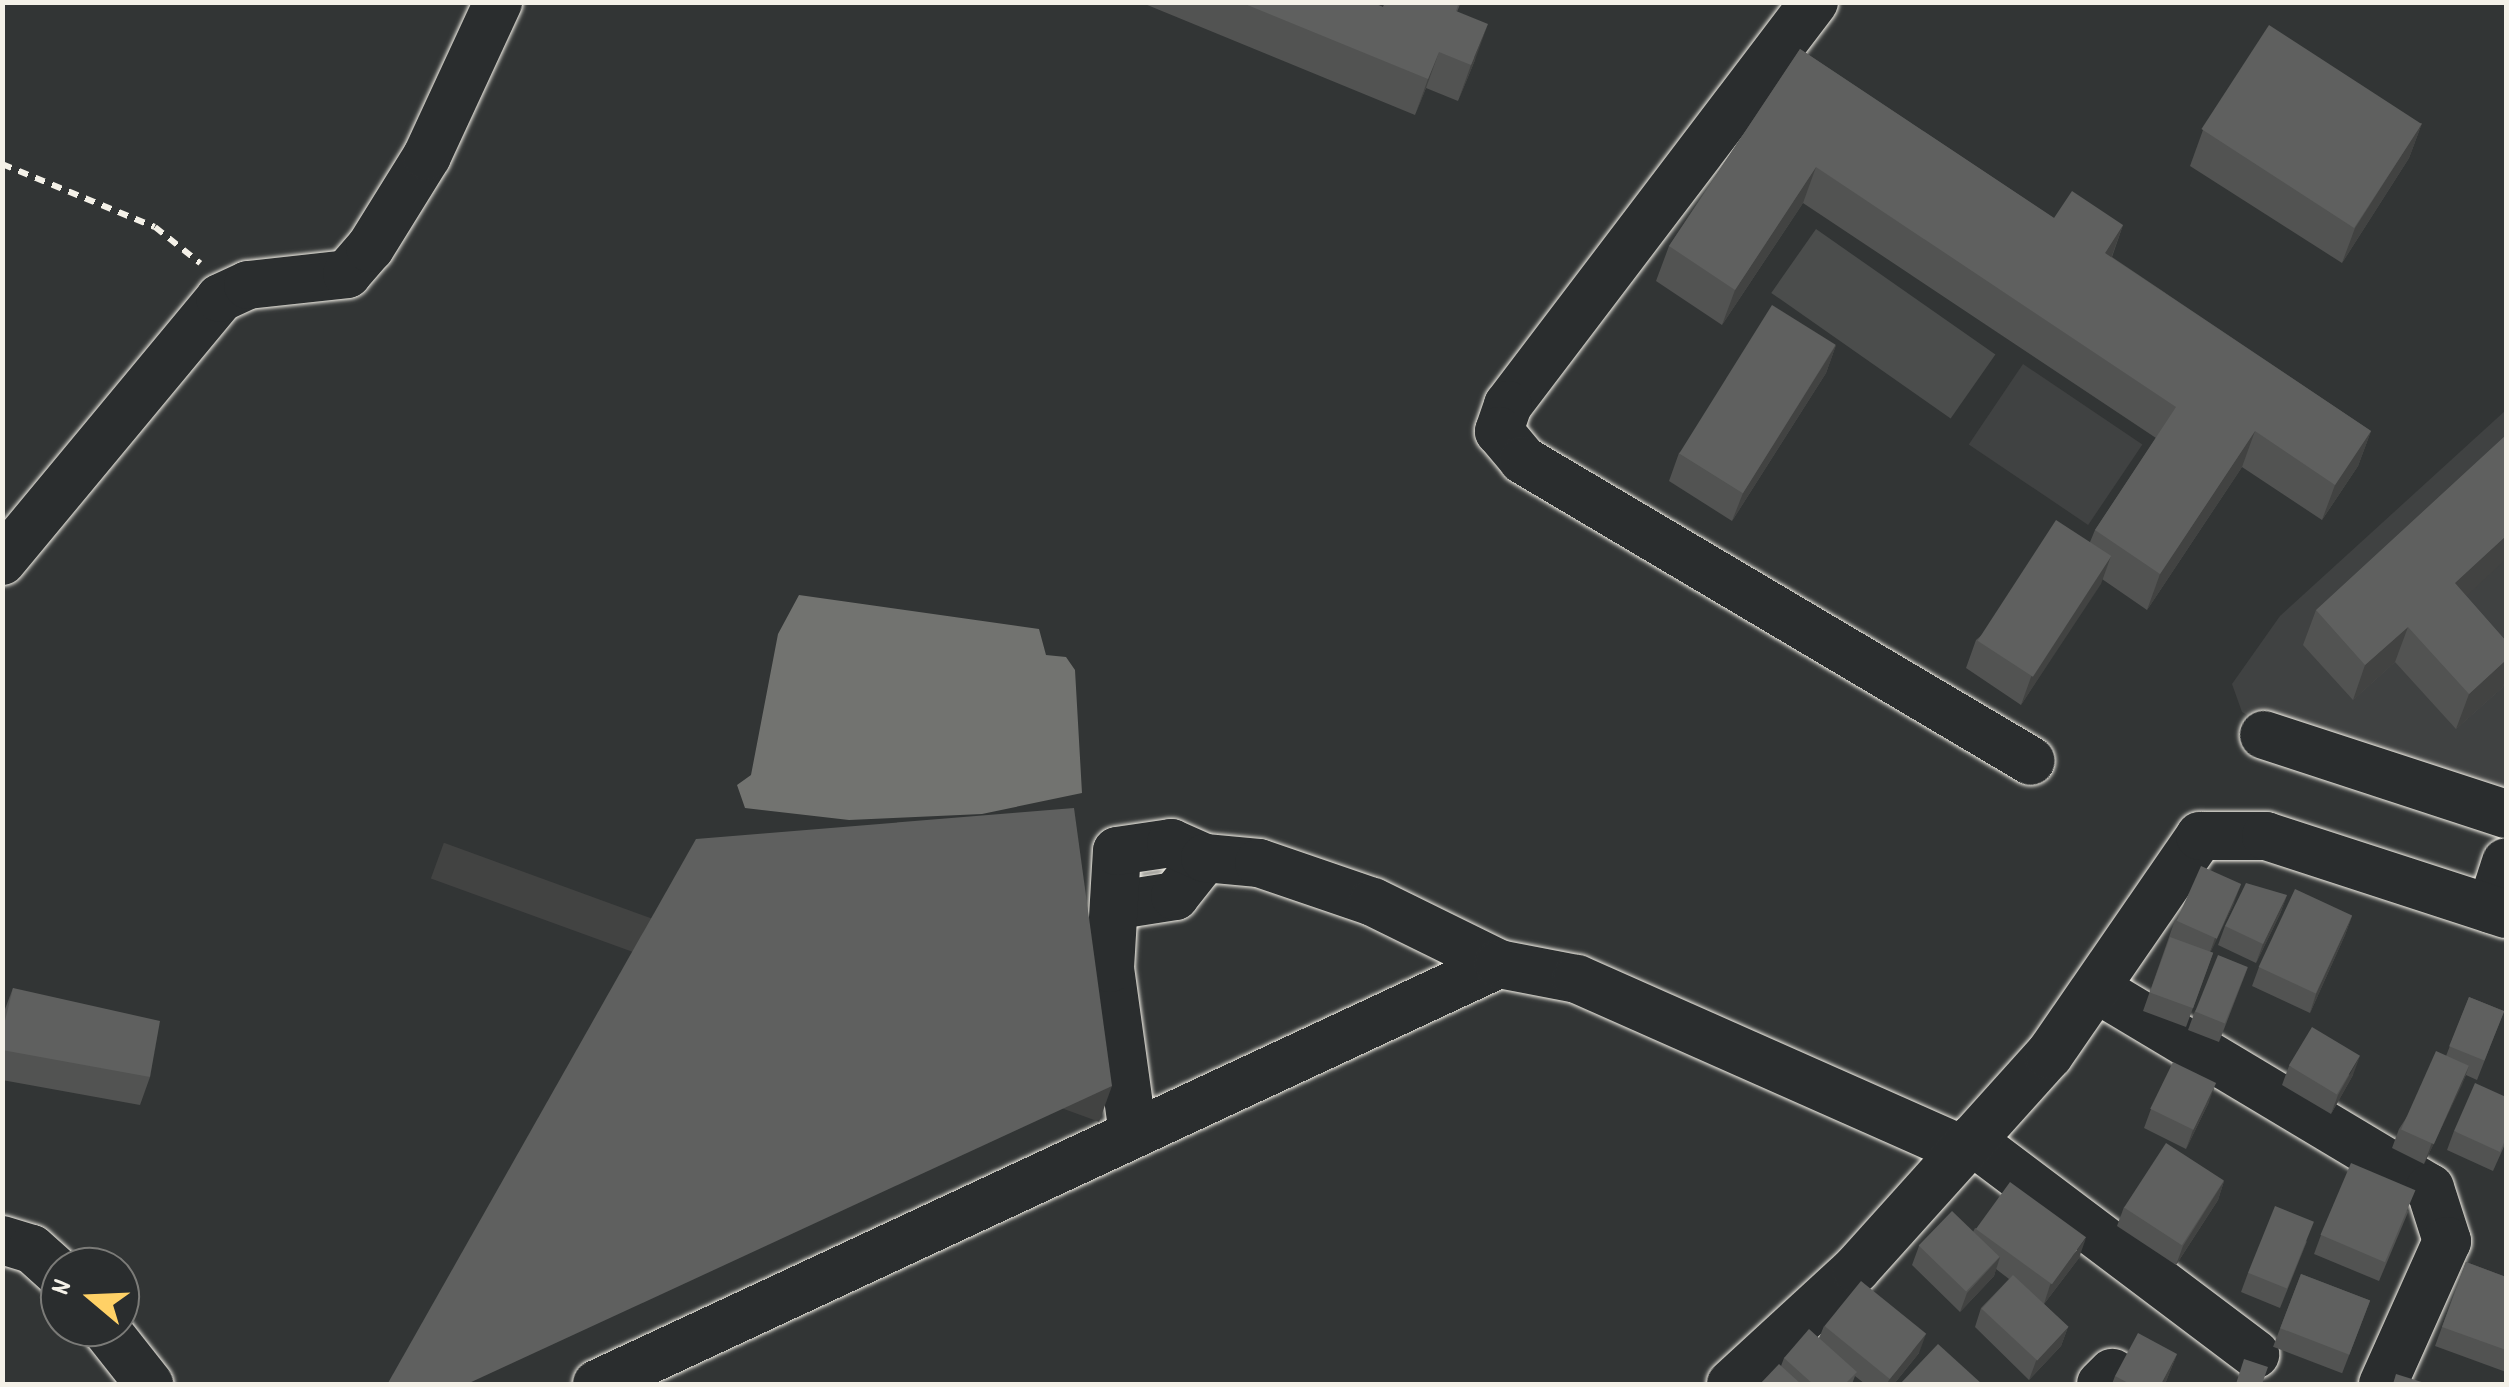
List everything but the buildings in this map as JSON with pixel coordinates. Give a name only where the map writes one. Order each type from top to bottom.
[{"type":"street","points":[[2,560],[220,298],[248,285],[347,274],[427,156],[498,2]]},
{"type":"street","points":[[1814,2],[1508,405],[1499,430],[1523,460],[2032,761]]},
{"type":"street","points":[[2264,735],[2506,814]]},
{"type":"street","points":[[1731,1384],[1856,1269],[1966,1145],[2097,989],[2177,857],[2223,830],[2499,911],[2506,862]]},
{"type":"street","points":[[1134,1134],[1110,968],[1118,905],[1117,851],[1171,842],[1206,858],[1259,863],[1374,902],[1499,964],[1577,979],[1966,1145],[2255,1354]]},
{"type":"street","points":[[597,1384],[1499,964]]},
{"type":"street","points":[[2097,989],[2430,1188],[2447,1240],[2383,1384]]},
{"type":"street","points":[[2,1240],[32,1249],[40,1256]]},
{"type":"street","points":[[120,1347],[149,1384]]},
{"type":"path","points":[[2,164],[155,227],[195,253],[220,298]]},
{"type":"shaded area","points":[[1816,229],[1995,355],[1951,419],[1771,293]]},
{"type":"shaded area","points":[[2023,364],[2142,445],[2088,525],[1969,444]]},
{"type":"shaded area","points":[[2506,410],[2506,791],[2270,729],[2242,712],[2232,684],[2280,616]]},
{"type":"shaded area","points":[[799,595],[1039,629],[1046,655],[1066,657],[1075,670],[1082,793],[982,814],[849,820],[745,808],[737,785],[751,775],[778,634]]}]
